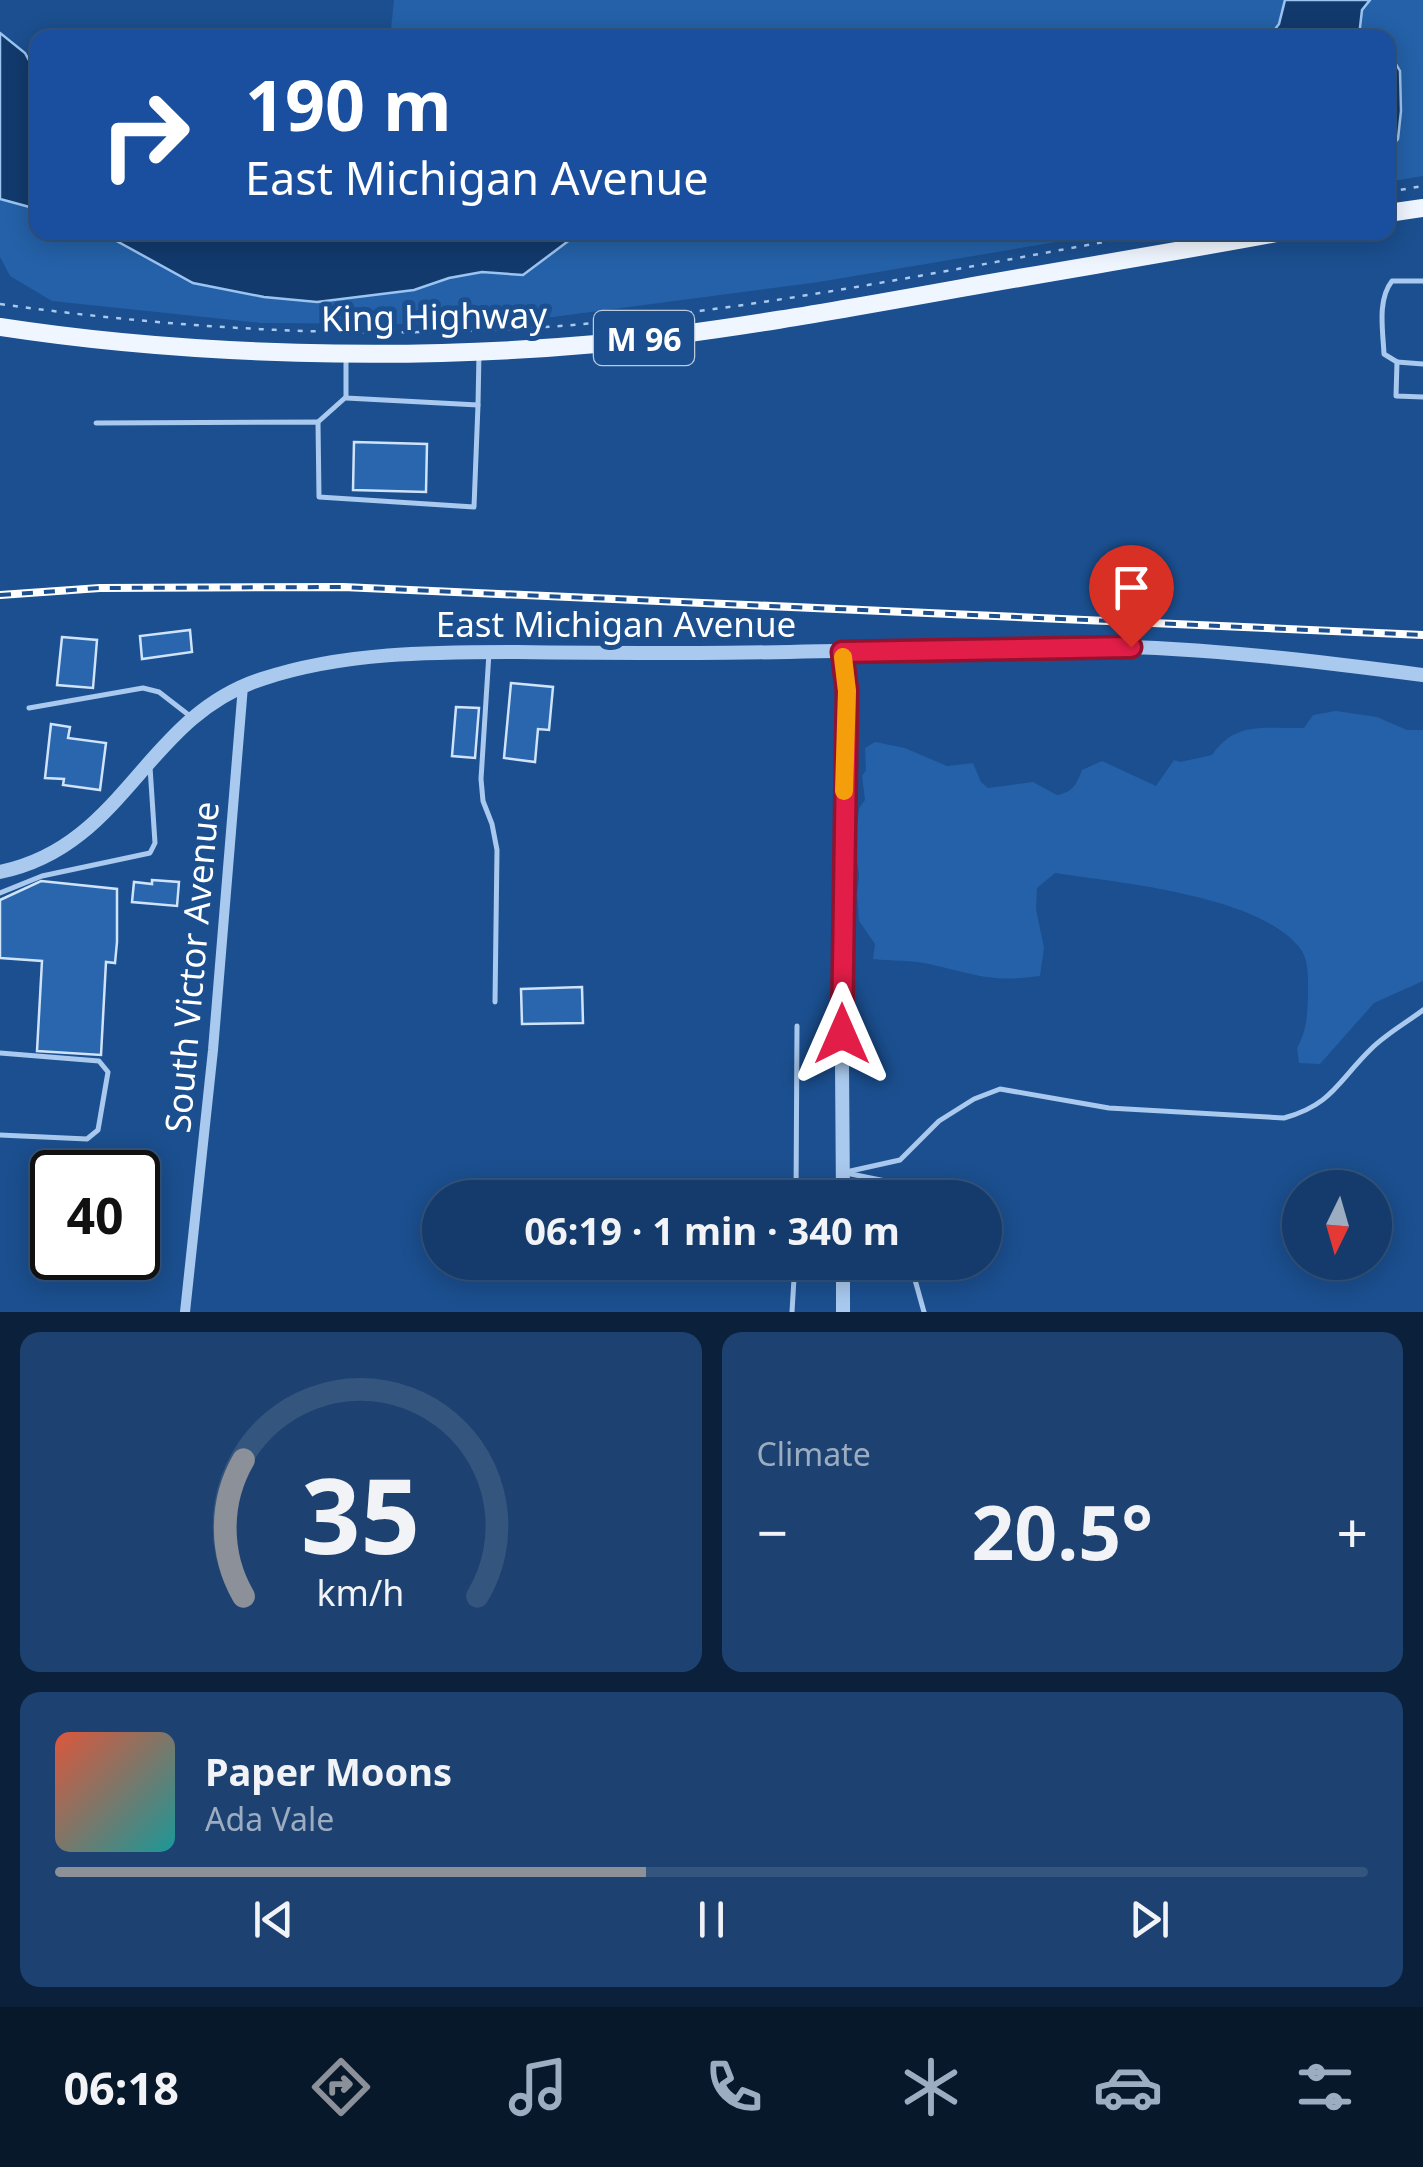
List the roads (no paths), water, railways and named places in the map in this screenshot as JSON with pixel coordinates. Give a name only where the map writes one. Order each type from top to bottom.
[{"type":"main road","points":[[1395,213],[1423,208]]},
{"type":"main road","name":"King Highway","points":[[0,327],[170,344],[346,352],[596,344],[689,332],[1235,240]]},
{"type":"street","name":"East Michigan Avenue","points":[[0,872],[40,859],[97,824],[149,759],[218,698],[243,686],[327,663],[402,654],[489,652],[1148,648],[1308,660],[1423,675]]},
{"type":"street","points":[[842,652],[847,691],[842,929],[843,1180]]},
{"type":"street","name":"South Victor Avenue","points":[[185,1312],[213,1050],[243,686]]},
{"type":"street","points":[[842,1280],[842,1312]]},
{"type":"lane","points":[[1423,281],[1392,281],[1386,288],[1382,316],[1384,354],[1397,362],[1423,364]]},
{"type":"lane","points":[[318,422],[319,497],[474,507],[478,350]]},
{"type":"lane","points":[[346,352],[346,397]]},
{"type":"lane","points":[[1397,362],[1396,396],[1423,397]]},
{"type":"lane","points":[[96,423],[318,422],[346,397],[478,405]]},
{"type":"lane","points":[[489,652],[481,779],[482,802],[498,850],[495,1002]]},
{"type":"lane","points":[[29,708],[143,688],[158,692],[192,718]]},
{"type":"lane","points":[[0,892],[42,876],[150,853],[155,842],[149,759]]},
{"type":"lane","points":[[843,1173],[900,1160],[939,1121],[974,1098],[1000,1089],[1109,1108],[1284,1118],[1311,1111],[1372,1047],[1423,1010]]},
{"type":"lane","points":[[796,1180],[797,1026]]},
{"type":"lane","points":[[0,1053],[99,1061],[108,1072],[98,1130],[87,1139],[0,1135]]},
{"type":"lane","points":[[843,1173],[879,1180]]},
{"type":"lane","points":[[792,1312],[793,1280]]},
{"type":"lane","points":[[915,1280],[924,1312]]},
{"type":"railway","points":[[0,595],[100,588],[343,587],[1423,635]]}]
